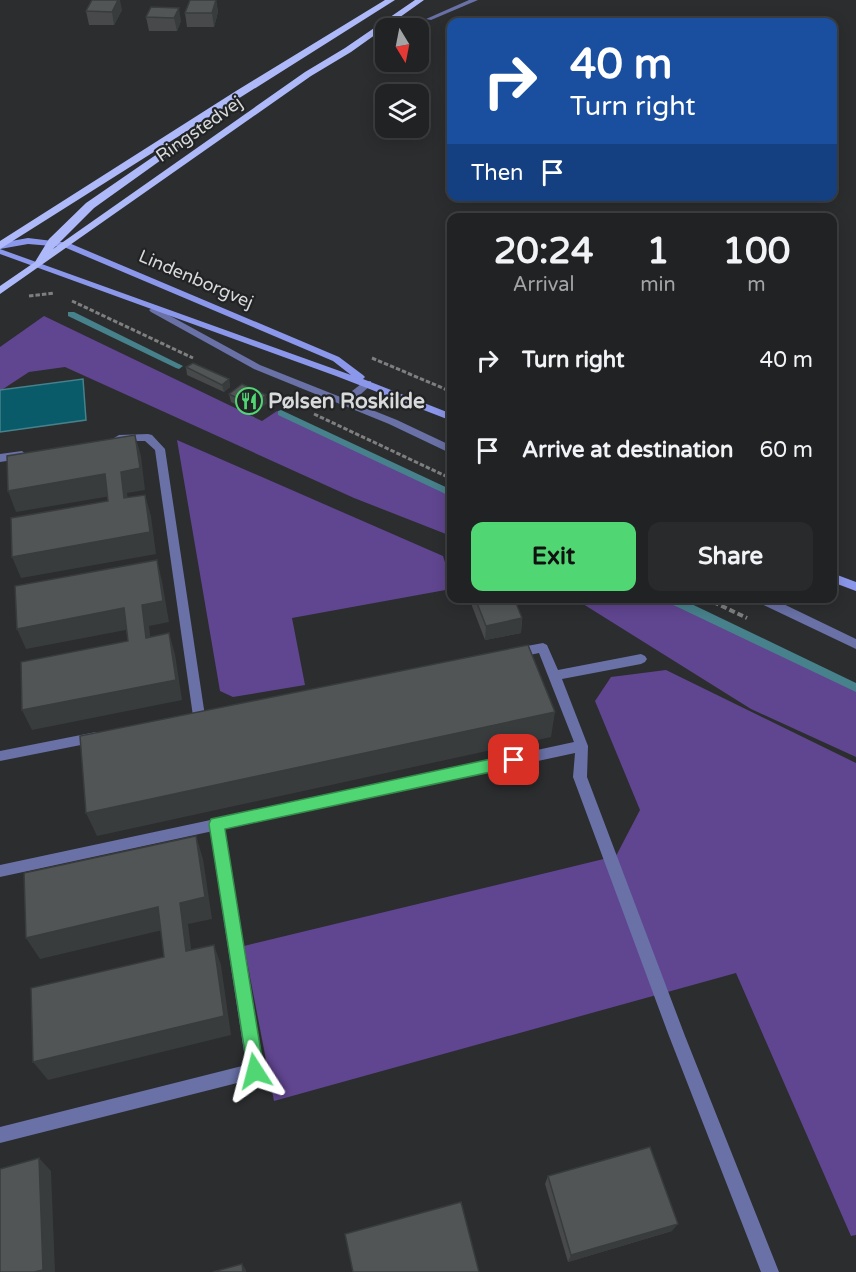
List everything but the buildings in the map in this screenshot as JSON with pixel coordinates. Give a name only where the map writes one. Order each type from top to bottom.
[{"type":"main road","name":"Ringstedvej","points":[[0,246],[239,93],[391,0]]},
{"type":"main road","name":"Ringstedvej","points":[[0,291],[308,74],[348,50],[420,0]]},
{"type":"main road","points":[[36,266],[51,242],[76,215],[215,118],[239,93]]},
{"type":"main road","name":"Lindenborgvej","points":[[0,246],[28,241],[66,245],[336,359],[368,383]]},
{"type":"main road","name":"Lindenborgvej","points":[[0,251],[154,310],[368,383],[447,416]]},
{"type":"main road","points":[[837,579],[856,587]]},
{"type":"street","points":[[429,20],[475,0]]},
{"type":"street","points":[[154,310],[257,367],[393,422],[447,449]]},
{"type":"street","points":[[344,402],[368,383]]},
{"type":"street","points":[[105,441],[128,437],[148,437],[160,449],[199,716]]},
{"type":"street","points":[[0,459],[35,453]]},
{"type":"street","points":[[770,603],[856,644]]},
{"type":"street","points":[[497,657],[543,648],[582,746],[580,777],[677,1036],[770,1272]]},
{"type":"street","points":[[554,676],[641,659]]},
{"type":"street","points":[[0,756],[105,735]]},
{"type":"street","points":[[0,871],[582,746]]},
{"type":"street","points":[[0,1135],[255,1071],[216,824]]},
{"type":"shaded area","points":[[44,316],[262,421],[277,411],[447,492],[447,534],[354,498],[65,367],[29,372],[0,391],[0,347]]},
{"type":"shaded area","points":[[177,440],[443,556],[447,568],[447,590],[292,618],[305,685],[233,697],[220,691]]},
{"type":"shaded area","points":[[581,603],[680,603],[856,687],[856,757],[751,709]]},
{"type":"shaded area","points":[[666,670],[856,763],[856,1235],[851,1236],[736,973],[274,1101],[244,946],[616,856],[640,810],[595,701],[611,677]]},
{"type":"water","points":[[83,379],[86,420],[0,432],[0,390]]},
{"type":"waterway","points":[[71,314],[179,366]]},
{"type":"waterway","points":[[281,413],[447,492]]},
{"type":"waterway","points":[[679,603],[856,688]]},
{"type":"place","name":"Pølsen Roskilde","points":[[249,401]]},
{"type":"route","points":[[255,1071],[216,824],[514,760]]}]
